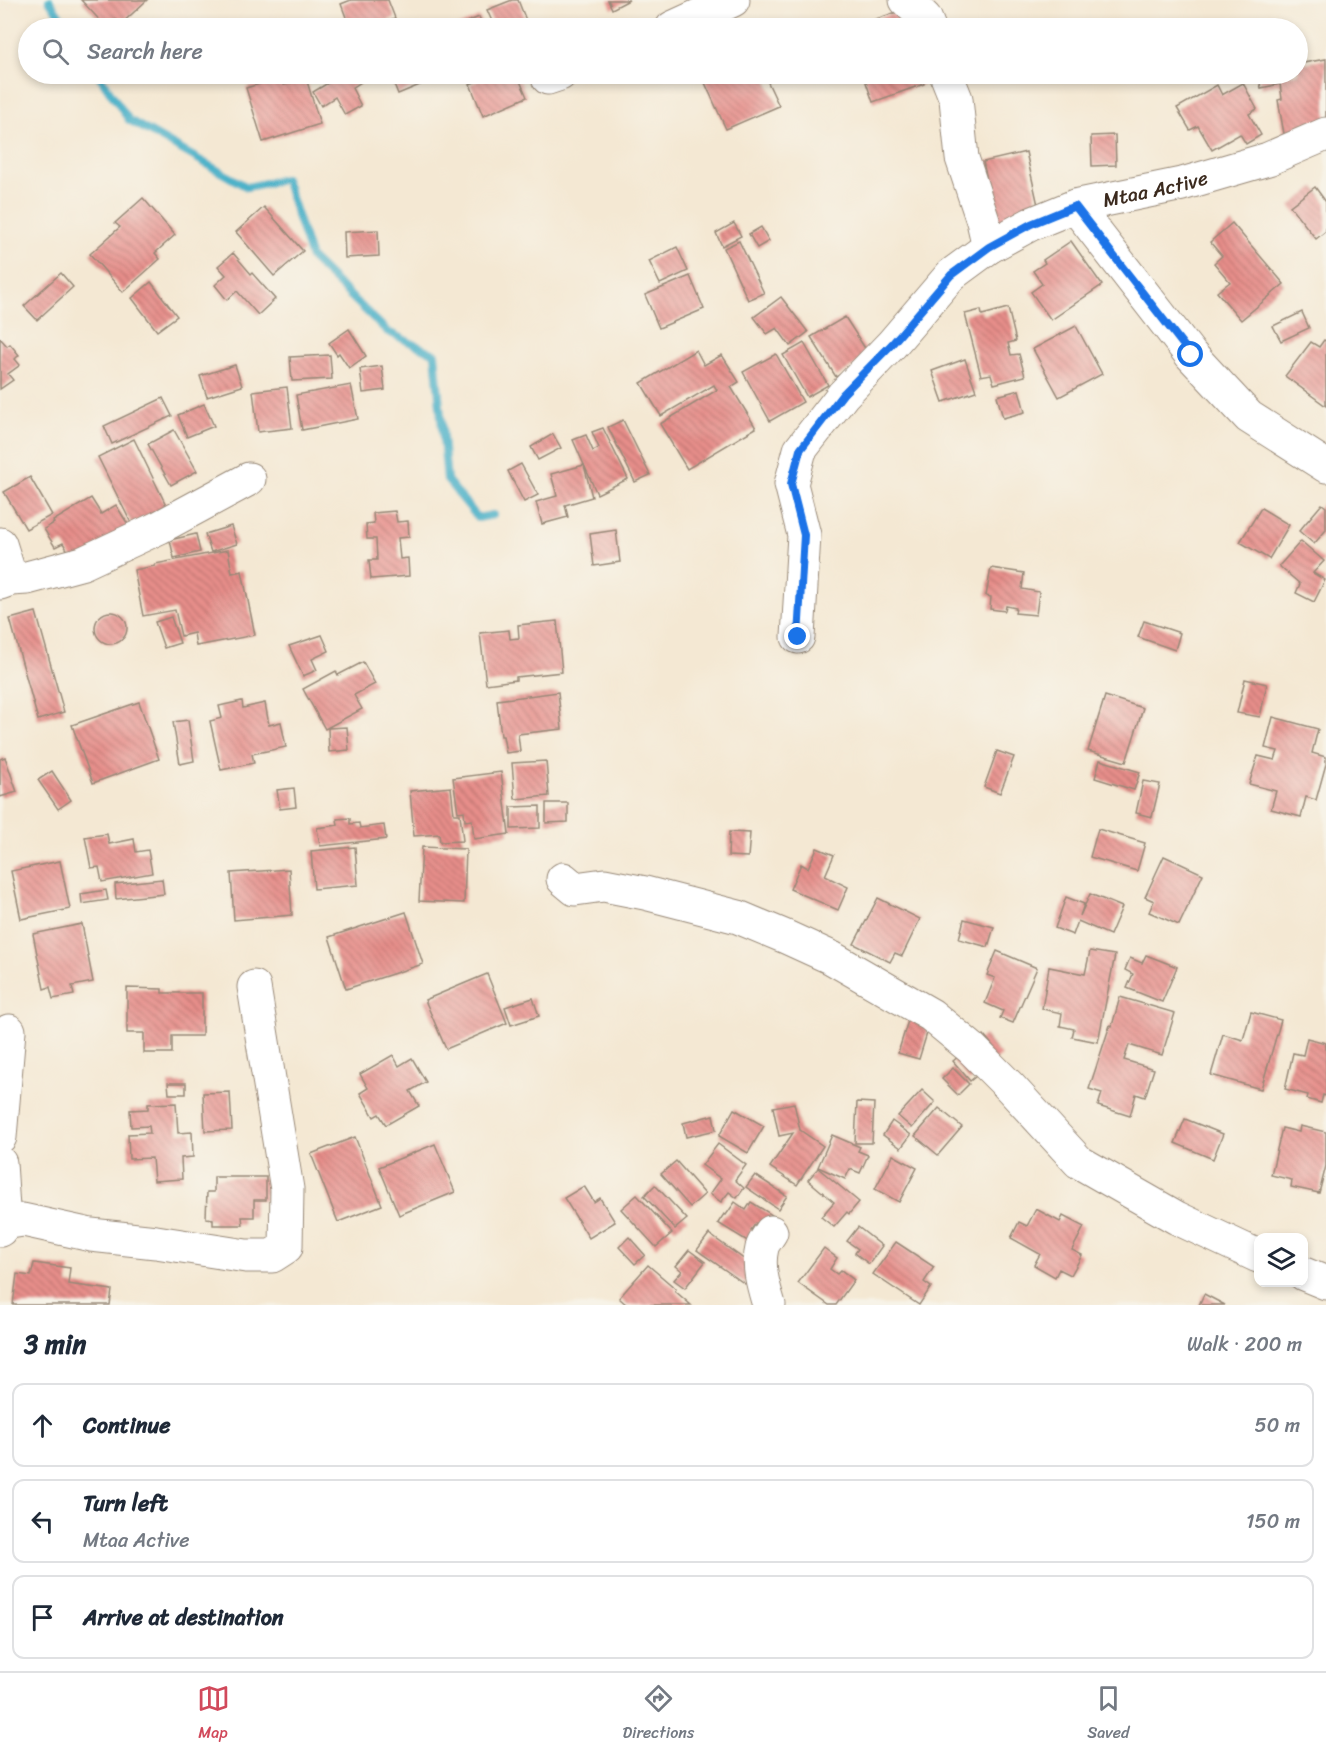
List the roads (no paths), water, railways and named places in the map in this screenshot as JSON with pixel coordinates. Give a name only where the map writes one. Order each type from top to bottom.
[{"type":"street","points":[[694,18],[733,0]]},
{"type":"street","points":[[906,0],[925,18]]},
{"type":"street","points":[[950,84],[956,99],[962,158],[983,221],[989,247]]},
{"type":"street","name":"Mtaa Active","points":[[798,637],[804,535],[791,484],[800,450],[843,394],[892,344],[951,275],[989,247],[1031,224],[1075,206],[1182,184],[1268,159],[1326,134]]},
{"type":"street","points":[[1075,206],[1191,355],[1250,417],[1326,466]]},
{"type":"street","points":[[0,544],[6,581],[27,578],[83,562],[160,527],[249,479]]},
{"type":"street","points":[[563,879],[575,889],[604,885],[738,917],[832,958],[932,1016],[971,1048],[1078,1162],[1177,1218],[1254,1254]]},
{"type":"street","points":[[0,1163],[2,1226],[23,1220],[91,1235],[246,1256],[272,1256],[286,1248],[287,1189],[254,987]]},
{"type":"street","points":[[0,1137],[9,1031]]},
{"type":"street","points":[[769,1305],[761,1262],[762,1247],[771,1232]]},
{"type":"street","points":[[1308,1276],[1326,1283]]},
{"type":"waterway","points":[[49,0],[61,18]]},
{"type":"waterway","points":[[105,84],[129,120],[247,187],[285,179],[311,258],[388,332],[435,354],[447,480],[478,518],[493,515]]}]
